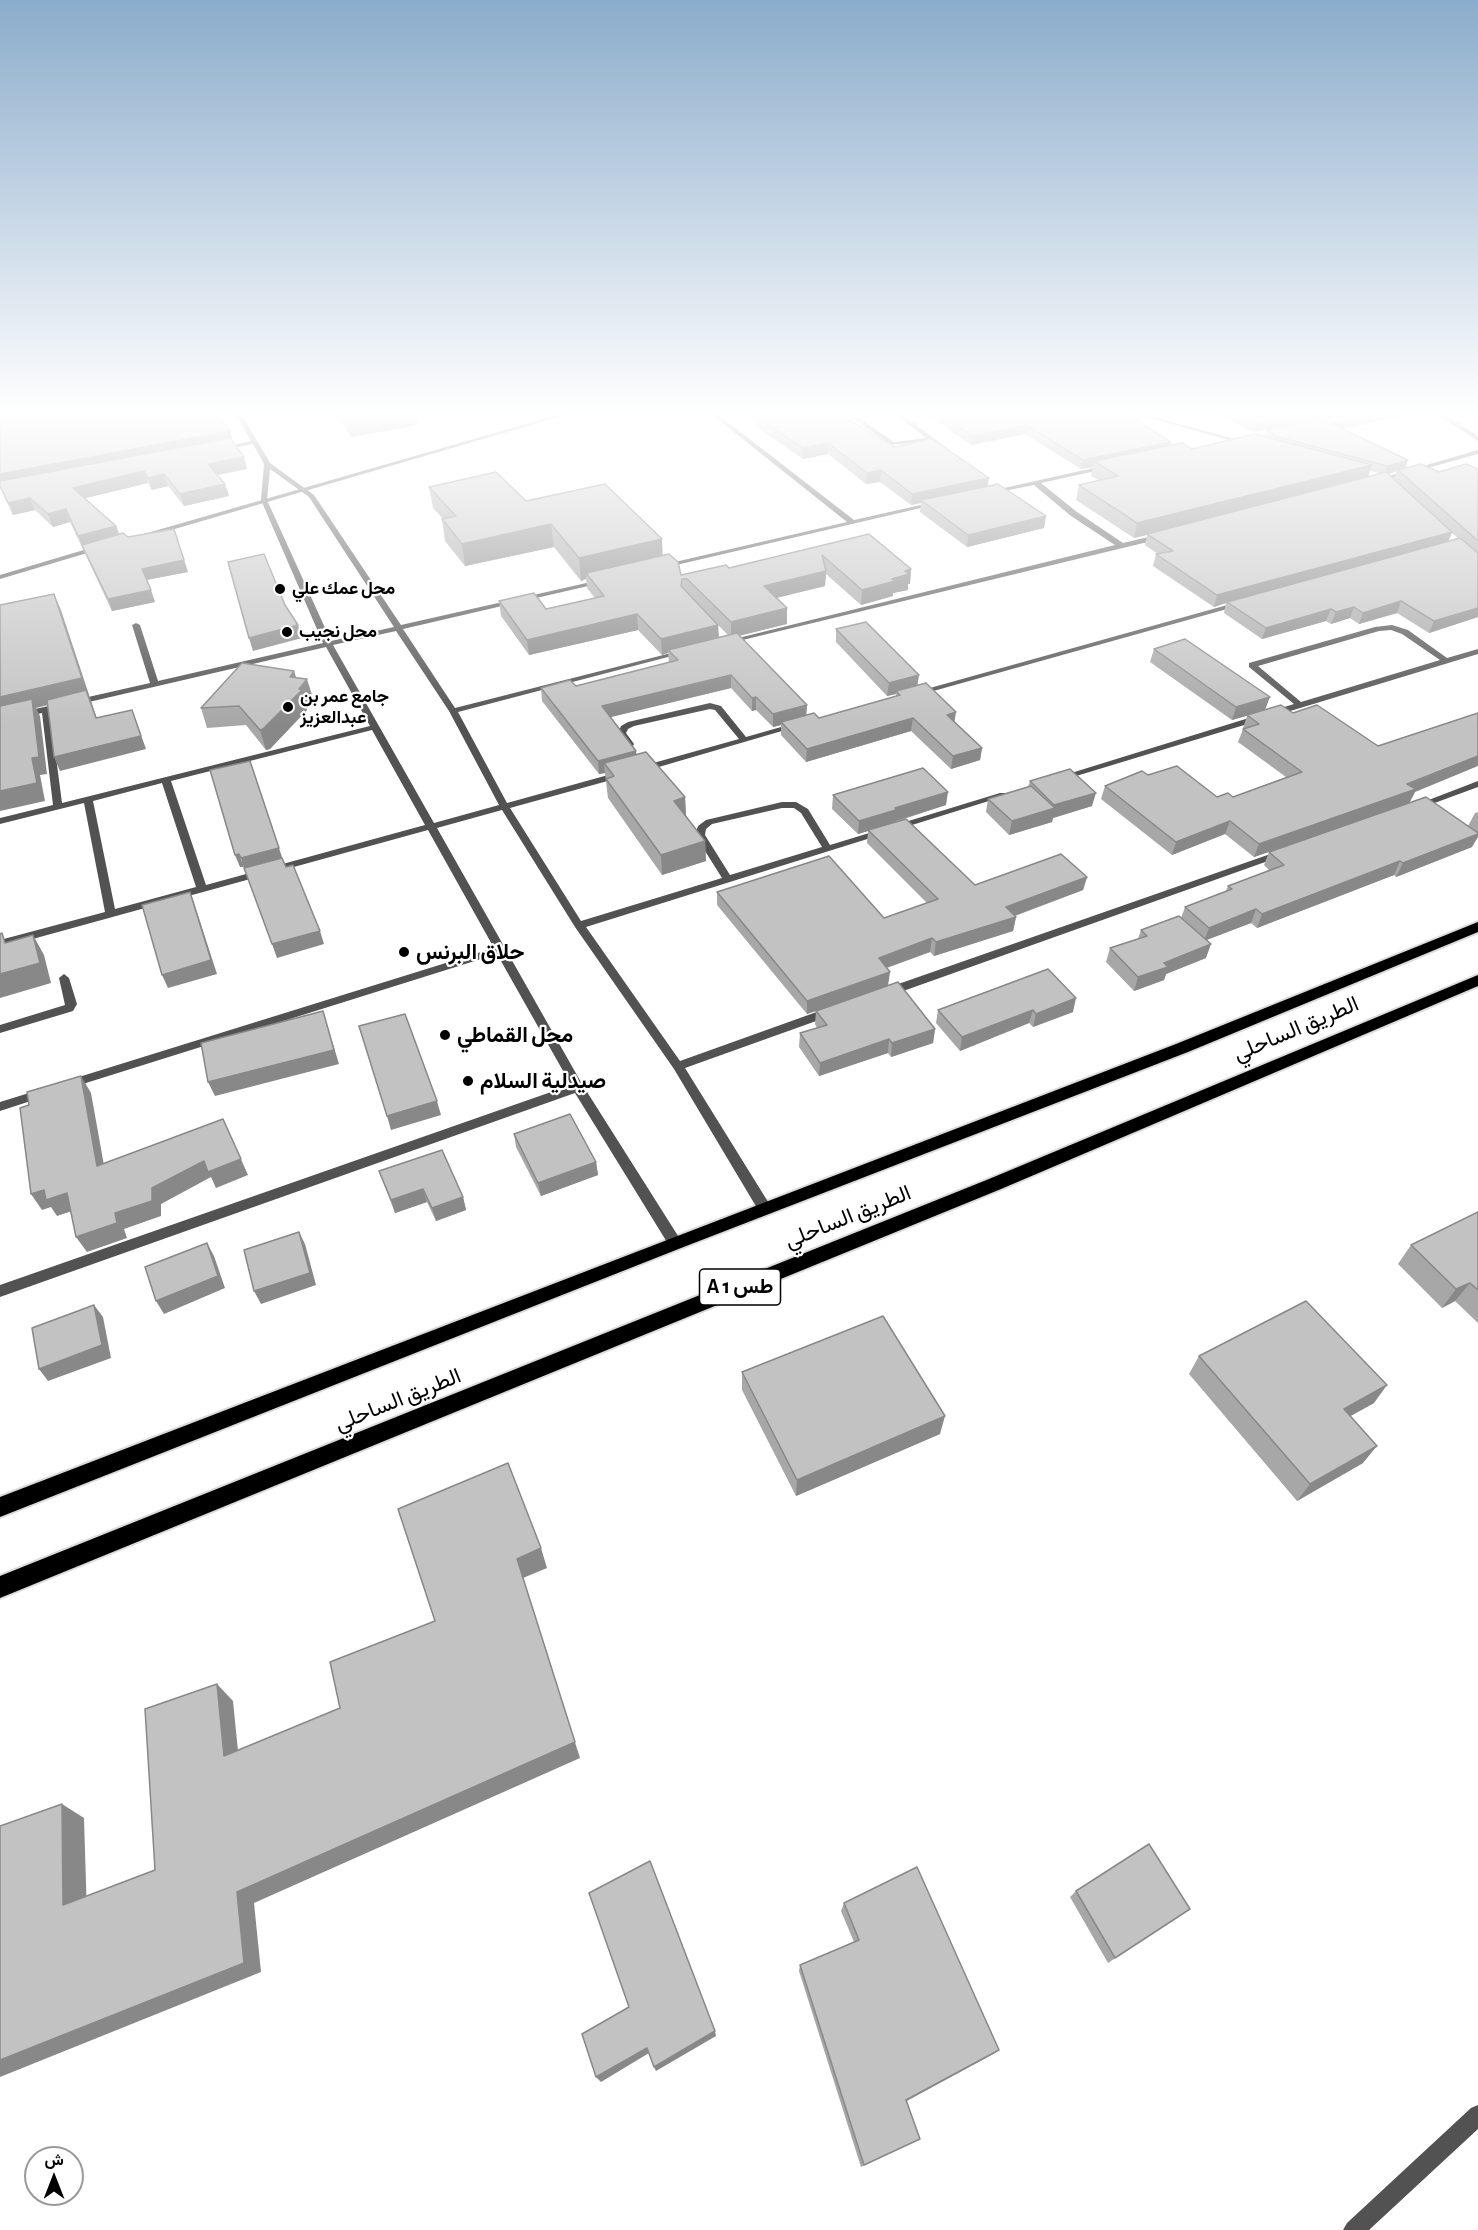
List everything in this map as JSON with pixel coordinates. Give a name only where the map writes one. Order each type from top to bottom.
[{"type":"highway","name":"الطريق الساحلي","points":[[0,1507],[675,1243],[1171,1053],[1478,927]]},
{"type":"highway","name":"الطريق الساحلي","points":[[0,1587],[995,1184],[1478,980]]},
{"type":"street","points":[[131,539],[206,517]]},
{"type":"street","points":[[272,517],[328,644],[578,1087],[675,1243]]},
{"type":"street","points":[[326,517],[453,711],[504,806],[579,925],[678,1066],[765,1209]]},
{"type":"street","points":[[846,517],[852,522]]},
{"type":"street","points":[[654,568],[874,517]]},
{"type":"street","points":[[1079,517],[1122,546]]},
{"type":"street","points":[[716,645],[1167,534]]},
{"type":"street","points":[[0,577],[109,546]]},
{"type":"street","points":[[0,720],[608,579]]},
{"type":"street","points":[[904,696],[1249,602]]},
{"type":"street","points":[[136,625],[155,685]]},
{"type":"street","points":[[1300,705],[1252,664],[1378,628],[1392,627],[1405,632],[1445,660]]},
{"type":"street","points":[[719,633],[727,642]]},
{"type":"street","points":[[453,711],[694,650]]},
{"type":"street","points":[[1053,780],[1478,651]]},
{"type":"street","points":[[634,750],[622,733],[624,728],[631,724],[710,705],[718,708],[744,740]]},
{"type":"street","points":[[46,710],[58,807]]},
{"type":"street","points":[[636,770],[801,725]]},
{"type":"street","points":[[0,821],[375,727]]},
{"type":"street","points":[[640,758],[647,767]]},
{"type":"street","points":[[0,944],[625,773]]},
{"type":"street","points":[[166,780],[202,889]]},
{"type":"street","points":[[1411,808],[1478,784]]},
{"type":"street","points":[[579,925],[1019,790]]},
{"type":"street","points":[[88,799],[111,914]]},
{"type":"street","points":[[728,880],[700,835],[701,828],[709,822],[782,805],[796,806],[805,811],[828,849]]},
{"type":"street","points":[[878,995],[1289,851]]},
{"type":"street","points":[[0,1107],[181,1047],[501,949]]},
{"type":"street","points":[[0,1029],[69,1008],[71,1004],[64,978]]},
{"type":"street","points":[[678,1066],[844,1007]]},
{"type":"street","points":[[0,1291],[578,1087]]},
{"type":"street","points":[[1354,2230],[1478,2115]]},
{"type":"building","points":[[70,517],[106,517],[116,526],[78,536]]},
{"type":"building","points":[[451,517],[639,517],[662,539],[579,558],[551,524],[462,544],[442,519]]},
{"type":"building","points":[[944,517],[1042,517],[968,535]]},
{"type":"building","points":[[1128,517],[1161,517],[1137,523]]},
{"type":"building","points":[[1212,517],[1436,517],[1452,532],[1217,595],[1156,554],[1173,551],[1147,534]]},
{"type":"building","points":[[1451,517],[1478,517],[1478,541]]},
{"type":"building","points":[[174,529],[184,560],[142,569],[151,590],[108,599],[82,545],[123,533],[128,537]]},
{"type":"building","points":[[869,534],[911,569],[905,571],[909,574],[892,579],[895,581],[862,590],[822,555],[826,571],[764,586],[787,608],[731,622],[687,579],[682,579],[681,586],[718,625],[661,639],[637,614],[527,640],[499,601],[534,593],[546,609],[604,596],[586,573],[669,554],[678,562],[681,575],[726,565],[729,568]]},
{"type":"building","points":[[1460,538],[1478,553],[1478,608],[1434,621],[1401,601],[1363,613],[1354,607],[1336,612],[1331,609],[1266,628],[1227,602]]},
{"type":"building","points":[[264,554],[285,605],[298,625],[249,638],[228,562]]},
{"type":"building","points":[[54,594],[82,678],[0,697],[0,605]]},
{"type":"building","points":[[866,622],[919,675],[889,683],[836,629]]},
{"type":"building","points":[[737,633],[807,705],[773,714],[756,697],[752,698],[731,675],[602,706],[636,751],[598,761],[541,688],[570,680],[576,686],[678,660],[668,650]]},
{"type":"building","points":[[1185,639],[1270,697],[1236,707],[1154,649]]},
{"type":"building","points":[[242,663],[294,671],[290,677],[307,679],[299,689],[302,690],[260,730],[239,706],[201,708]]},
{"type":"building","points":[[926,683],[956,712],[947,715],[982,748],[953,756],[913,718],[807,749],[781,722],[814,713],[819,718],[900,695],[896,691]]},
{"type":"building","points":[[86,690],[96,718],[132,710],[141,736],[54,757],[47,700]]},
{"type":"building","points":[[32,699],[39,757],[32,758],[37,783],[0,791],[0,706]]},
{"type":"building","points":[[1281,705],[1293,713],[1317,705],[1378,746],[1478,713],[1478,756],[1407,784],[1416,789],[1259,844],[1230,821],[1176,842],[1105,786],[1142,771],[1148,775],[1177,766],[1217,797],[1228,793],[1233,797],[1302,772],[1243,729],[1259,724],[1247,715]]},
{"type":"building","points":[[646,752],[685,797],[674,801],[705,841],[661,855],[606,779],[614,776],[604,763]]},
{"type":"building","points":[[250,761],[279,848],[241,858],[239,854],[235,855],[210,770]]},
{"type":"building","points":[[923,768],[948,792],[859,821],[833,795]]},
{"type":"building","points":[[1070,769],[1096,793],[1054,805],[1030,781]]},
{"type":"building","points":[[1031,786],[1055,808],[1012,821],[988,799]]},
{"type":"building","points":[[1426,797],[1478,834],[1262,914],[1256,909],[1209,928],[1185,907],[1232,889],[1228,886],[1284,865],[1269,852]]},
{"type":"building","points":[[906,819],[975,885],[1061,854],[1087,877],[1006,907],[1016,917],[936,942],[932,938],[879,958],[890,972],[807,1001],[717,892],[829,856],[884,918],[938,899],[868,830]]},
{"type":"building","points":[[282,858],[286,867],[293,865],[320,931],[272,944],[244,868]]},
{"type":"building","points":[[190,892],[211,960],[162,975],[142,905]]},
{"type":"building","points":[[1179,916],[1211,944],[1164,963],[1168,967],[1138,977],[1110,948],[1147,936],[1141,930]]},
{"type":"building","points":[[2,933],[5,943],[33,935],[40,963],[0,974],[0,934]]},
{"type":"building","points":[[1048,969],[1076,998],[1036,1014],[1033,1010],[962,1037],[938,1010]]},
{"type":"building","points":[[898,982],[935,1029],[892,1043],[889,1039],[820,1063],[800,1033],[827,1025],[816,1011]]},
{"type":"building","points":[[323,1011],[334,1050],[208,1082],[201,1043]]},
{"type":"building","points":[[405,1014],[437,1101],[387,1116],[359,1026]]},
{"type":"building","points":[[81,1076],[97,1166],[223,1119],[241,1159],[208,1172],[204,1161],[152,1188],[152,1201],[115,1213],[117,1223],[76,1237],[67,1193],[46,1200],[44,1190],[31,1194],[20,1108],[29,1105],[27,1092]]},
{"type":"building","points":[[570,1114],[596,1162],[538,1183],[514,1134]]},
{"type":"building","points":[[442,1150],[463,1197],[432,1208],[423,1189],[391,1200],[379,1171]]},
{"type":"building","points":[[1478,1212],[1478,1290],[1470,1283],[1456,1289],[1411,1245]]},
{"type":"building","points":[[299,1232],[310,1273],[254,1291],[244,1250]]},
{"type":"building","points":[[207,1243],[218,1276],[156,1301],[145,1267]]},
{"type":"building","points":[[1306,1301],[1387,1385],[1344,1409],[1377,1446],[1310,1484],[1199,1356]]},
{"type":"building","points":[[94,1305],[102,1345],[39,1369],[32,1328]]},
{"type":"building","points":[[883,1316],[945,1416],[797,1480],[742,1372]]},
{"type":"building","points":[[508,1463],[541,1548],[517,1559],[575,1742],[237,1892],[244,1963],[0,2060],[0,1826],[62,1804],[63,1905],[155,1870],[145,1709],[217,1684],[224,1756],[340,1708],[330,1662],[435,1621],[398,1509]]},
{"type":"building","points":[[1149,1844],[1190,1909],[1115,1958],[1076,1891]]},
{"type":"building","points":[[650,1861],[715,2031],[654,2067],[647,2048],[596,2077],[582,2034],[629,2007],[589,1893]]},
{"type":"building","points":[[917,1867],[999,2050],[906,2100],[920,2139],[864,2165],[800,1965],[859,1940],[844,1903]]},
{"type":"place","name":"محل عمك علي","points":[[280,589]]},
{"type":"place","name":"محل نجيب","points":[[287,632]]},
{"type":"place","name":"جامع عمر بن عبدالعزيز","points":[[288,707]]},
{"type":"place","name":"حلاق البرنس","points":[[404,952]]},
{"type":"place","name":"محل القماطي","points":[[445,1035]]},
{"type":"place","name":"صيدلية السلام","points":[[468,1081]]}]
